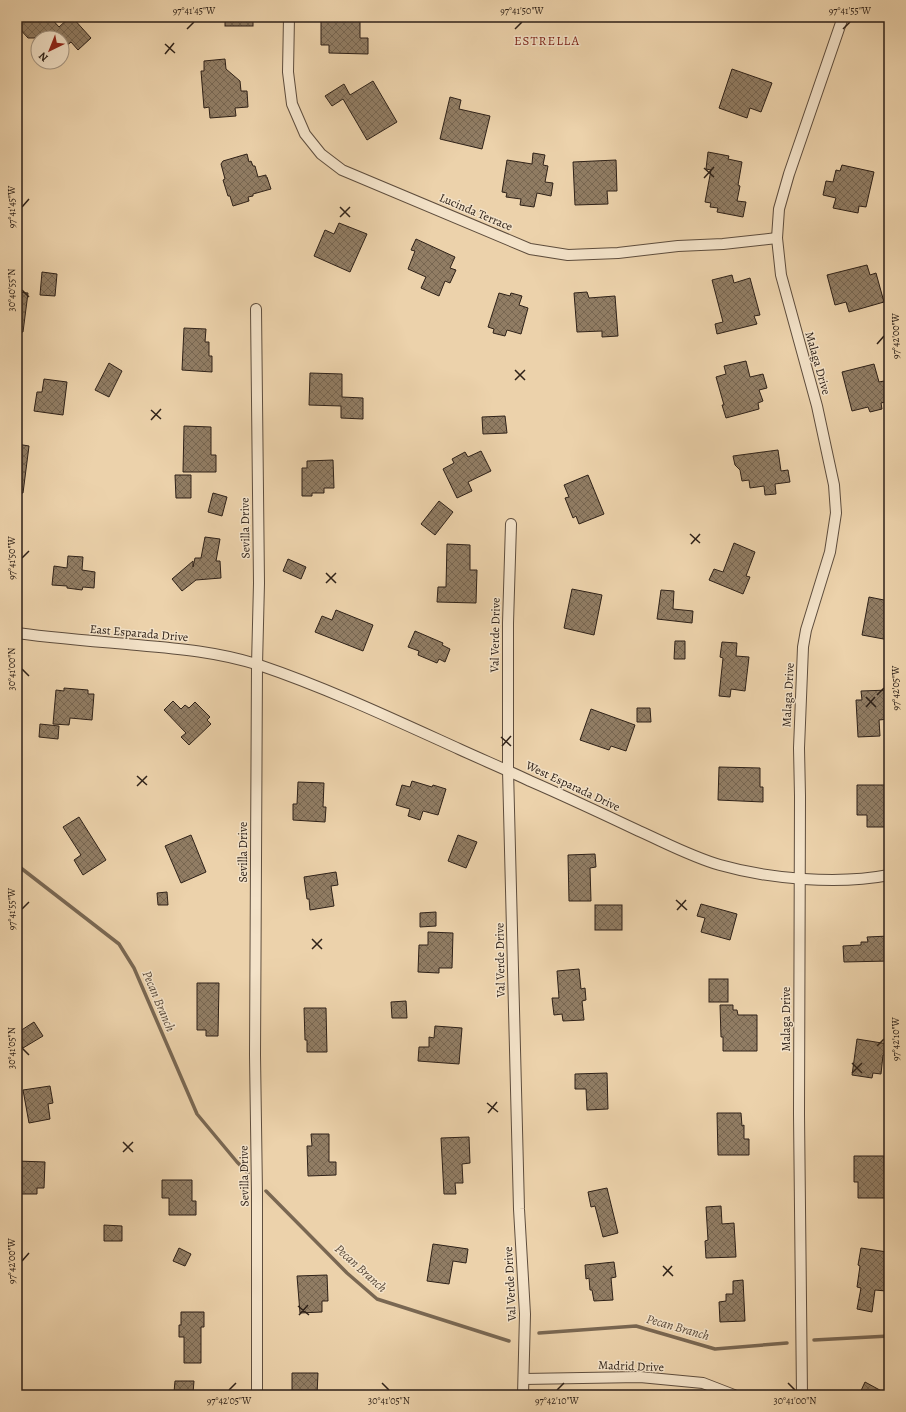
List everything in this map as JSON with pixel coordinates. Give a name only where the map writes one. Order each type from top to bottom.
[{"type":"street","name":"Lucinda Terrace","points":[[289,17],[288,72],[292,104],[305,134],[321,154],[342,170],[530,249],[568,255],[618,253],[678,246],[723,244],[777,238]]},
{"type":"street","name":"Malaga Drive","points":[[802,1395],[799,1120],[799,748],[803,647],[806,630],[830,552],[836,513],[834,485],[817,406],[780,275],[777,238],[779,209],[788,174],[842,17]]},
{"type":"street","name":"Sevilla Drive","points":[[256,309],[259,583],[257,665],[255,1048],[257,1395]]},
{"type":"street","name":"Val Verde Drive","points":[[511,524],[508,623],[508,770],[519,1209],[525,1314],[523,1395]]},
{"type":"street","name":"East Esparada Drive","points":[[17,634],[174,648],[216,654],[257,665]]},
{"type":"street","name":"West Esparada Drive","points":[[257,665],[313,684],[508,770],[693,856],[719,865],[778,876],[799,878],[842,880],[889,875]]},
{"type":"street","name":"Madrid Drive","points":[[524,1379],[640,1377],[703,1384],[734,1395]]},
{"type":"building","points":[[17,17],[50,17],[59,27],[70,17],[72,17],[91,38],[78,50],[71,42],[70,43],[70,30],[30,30],[30,38],[28,38],[17,26]]},
{"type":"building","points":[[225,17],[253,17],[253,26],[225,26]]},
{"type":"building","points":[[321,17],[360,17],[360,38],[368,38],[368,54],[329,53],[329,45],[321,45]]},
{"type":"building","points":[[225,59],[226,69],[240,81],[241,91],[247,91],[248,107],[235,108],[236,116],[210,118],[209,107],[204,108],[201,71],[204,71],[204,61]]},
{"type":"building","points":[[732,69],[772,83],[761,112],[750,108],[747,118],[719,108]]},
{"type":"building","points":[[373,81],[397,122],[367,140],[343,99],[332,106],[325,96],[344,84],[350,95]]},
{"type":"building","points":[[450,97],[461,100],[459,109],[490,116],[482,149],[440,139]]},
{"type":"building","points":[[708,152],[729,156],[728,159],[742,162],[737,201],[746,202],[743,217],[717,212],[718,208],[710,207],[711,203],[705,202],[711,170],[706,169]]},
{"type":"building","points":[[533,153],[545,155],[543,165],[548,166],[545,182],[553,183],[551,196],[537,193],[534,207],[520,205],[521,199],[506,197],[507,193],[502,192],[507,160],[532,164]]},
{"type":"building","points":[[247,154],[249,162],[251,161],[253,166],[255,166],[258,177],[266,175],[271,189],[253,194],[253,196],[248,197],[249,201],[233,206],[223,180],[225,179],[221,164],[223,161]]},
{"type":"building","points":[[616,160],[617,191],[607,191],[608,204],[575,205],[573,162]]},
{"type":"building","points":[[842,165],[874,172],[866,207],[859,206],[858,213],[833,208],[836,198],[823,195],[826,181],[833,182],[836,170],[840,171]]},
{"type":"building","points":[[339,223],[367,234],[350,272],[314,256],[325,230],[334,234]]},
{"type":"building","points":[[416,239],[455,257],[450,268],[456,270],[450,283],[445,281],[439,296],[421,288],[426,277],[408,269],[415,251],[411,250]]},
{"type":"building","points":[[867,265],[870,275],[876,273],[884,302],[849,312],[846,302],[835,305],[827,275]]},
{"type":"building","points":[[42,272],[57,274],[55,296],[40,295]]},
{"type":"building","points":[[732,275],[734,283],[750,278],[760,315],[754,316],[757,324],[717,334],[715,324],[723,322],[712,280]]},
{"type":"building","points":[[17,292],[28,293],[23,332],[17,332]]},
{"type":"building","points":[[587,292],[589,298],[615,296],[618,336],[602,337],[602,331],[577,332],[574,293]]},
{"type":"building","points":[[499,293],[510,296],[511,293],[522,296],[519,305],[528,308],[521,334],[507,330],[505,336],[493,333],[494,329],[488,327]]},
{"type":"building","points":[[184,328],[206,329],[205,342],[209,342],[209,356],[212,356],[212,372],[182,370]]},
{"type":"building","points":[[746,361],[750,377],[763,374],[767,388],[759,390],[763,401],[758,403],[759,409],[726,418],[716,377],[726,374],[724,366]]},
{"type":"building","points":[[109,363],[122,371],[109,397],[95,390]]},
{"type":"building","points":[[874,364],[879,382],[889,380],[889,401],[881,403],[882,409],[870,412],[868,407],[852,411],[842,372]]},
{"type":"building","points":[[310,373],[342,374],[342,397],[363,398],[363,419],[341,418],[341,406],[309,405]]},
{"type":"building","points":[[44,379],[67,382],[63,415],[34,411],[37,392],[42,392]]},
{"type":"building","points":[[505,416],[507,433],[483,434],[482,417]]},
{"type":"building","points":[[184,426],[211,427],[211,455],[216,455],[216,472],[183,472]]},
{"type":"building","points":[[17,444],[29,446],[23,493],[17,493]]},
{"type":"building","points":[[778,450],[781,471],[788,470],[790,482],[775,484],[776,494],[765,495],[764,486],[750,488],[749,480],[742,481],[740,470],[735,465],[733,456]]},
{"type":"building","points":[[481,451],[491,471],[468,482],[472,491],[457,498],[443,469],[454,463],[452,459],[465,452],[468,457]]},
{"type":"building","points":[[333,460],[334,488],[324,488],[324,493],[312,493],[312,496],[302,496],[302,468],[307,468],[307,461]]},
{"type":"building","points":[[175,475],[191,475],[191,498],[176,498]]},
{"type":"building","points":[[588,475],[604,514],[579,524],[576,516],[573,518],[565,498],[569,497],[564,485]]},
{"type":"building","points":[[213,493],[227,497],[222,516],[208,512]]},
{"type":"building","points":[[439,501],[453,512],[435,535],[421,524]]},
{"type":"building","points":[[205,537],[220,539],[216,561],[220,561],[221,578],[196,580],[182,591],[172,579],[193,561],[193,567],[195,558],[201,558]]},
{"type":"building","points":[[734,543],[755,552],[746,576],[750,577],[743,594],[709,580],[714,569],[723,572]]},
{"type":"building","points":[[447,544],[470,545],[470,570],[477,570],[476,603],[437,602],[438,587],[446,587]]},
{"type":"building","points":[[68,556],[83,557],[82,570],[95,572],[94,588],[83,587],[82,590],[67,588],[67,586],[52,585],[54,566],[67,568]]},
{"type":"building","points":[[288,559],[306,567],[301,579],[283,571]]},
{"type":"building","points":[[572,589],[602,595],[594,635],[564,628]]},
{"type":"building","points":[[661,590],[674,591],[673,609],[693,611],[692,623],[657,619]]},
{"type":"building","points":[[869,597],[889,601],[889,640],[862,635]]},
{"type":"building","points":[[336,610],[373,625],[363,651],[315,632],[322,616],[332,620]]},
{"type":"building","points":[[415,631],[443,643],[442,645],[450,649],[445,662],[439,659],[437,663],[418,655],[419,651],[408,647]]},
{"type":"building","points":[[675,641],[685,641],[685,659],[674,659]]},
{"type":"building","points":[[722,642],[737,643],[736,656],[749,657],[745,691],[731,689],[730,697],[719,696],[723,658],[720,657]]},
{"type":"building","points":[[64,688],[88,690],[88,694],[94,694],[92,720],[70,718],[69,725],[53,724],[56,690],[64,691]]},
{"type":"building","points":[[889,690],[889,719],[879,720],[880,736],[858,737],[856,700],[862,700],[861,691]]},
{"type":"building","points":[[173,701],[181,709],[185,705],[189,708],[195,702],[210,717],[207,720],[211,724],[189,745],[181,737],[186,733],[164,710]]},
{"type":"building","points":[[637,708],[650,708],[651,722],[637,722]]},
{"type":"building","points":[[591,709],[635,725],[626,751],[611,746],[609,750],[580,740]]},
{"type":"building","points":[[40,724],[59,726],[58,739],[39,737]]},
{"type":"building","points":[[719,767],[760,768],[760,787],[763,787],[763,802],[718,800]]},
{"type":"building","points":[[412,781],[432,787],[433,785],[446,789],[438,815],[423,811],[420,820],[408,816],[410,809],[396,805],[402,785],[410,787]]},
{"type":"building","points":[[298,782],[324,783],[323,807],[326,807],[325,822],[293,820],[293,804],[297,804]]},
{"type":"building","points":[[857,785],[889,785],[887,827],[867,827],[867,815],[857,815]]},
{"type":"building","points":[[79,817],[106,860],[83,875],[74,860],[81,855],[63,827]]},
{"type":"building","points":[[191,835],[206,872],[181,883],[165,846]]},
{"type":"building","points":[[458,835],[477,842],[466,868],[448,861]]},
{"type":"building","points":[[595,854],[596,867],[590,868],[591,901],[569,901],[568,855]]},
{"type":"building","points":[[336,872],[338,885],[331,886],[334,906],[310,910],[304,877]]},
{"type":"building","points":[[167,892],[168,905],[158,905],[157,893]]},
{"type":"building","points":[[701,904],[737,914],[730,940],[701,932],[705,918],[697,916]]},
{"type":"building","points":[[595,905],[622,905],[622,930],[595,930]]},
{"type":"building","points":[[436,912],[436,926],[420,927],[420,913]]},
{"type":"building","points":[[428,932],[453,933],[452,968],[439,968],[439,973],[418,972],[419,945],[428,945]]},
{"type":"building","points":[[889,936],[889,961],[844,962],[843,946],[861,945],[861,942],[868,942],[867,937]]},
{"type":"building","points":[[579,969],[581,989],[585,988],[586,1000],[582,1001],[584,1020],[563,1021],[562,1014],[554,1015],[552,998],[559,998],[557,971]]},
{"type":"building","points":[[709,979],[728,979],[728,1002],[709,1002]]},
{"type":"building","points":[[197,983],[219,983],[218,1036],[206,1036],[206,1030],[197,1030]]},
{"type":"building","points":[[406,1001],[407,1018],[392,1018],[391,1002]]},
{"type":"building","points":[[720,1005],[733,1005],[733,1010],[737,1010],[738,1015],[757,1015],[757,1051],[723,1051]]},
{"type":"building","points":[[304,1008],[326,1008],[327,1052],[307,1052]]},
{"type":"building","points":[[34,1022],[43,1036],[23,1048],[17,1039],[17,1033]]},
{"type":"building","points":[[435,1026],[462,1028],[459,1064],[418,1061],[419,1047],[429,1047],[429,1037],[434,1038]]},
{"type":"building","points":[[857,1039],[888,1044],[886,1055],[883,1055],[881,1074],[873,1073],[872,1078],[852,1075]]},
{"type":"building","points":[[607,1073],[608,1109],[587,1110],[586,1089],[575,1089],[575,1074]]},
{"type":"building","points":[[50,1086],[53,1103],[48,1104],[50,1119],[29,1123],[23,1090]]},
{"type":"building","points":[[717,1113],[741,1113],[742,1126],[744,1125],[744,1139],[749,1139],[749,1155],[718,1155]]},
{"type":"building","points":[[311,1134],[329,1134],[329,1162],[336,1162],[336,1175],[308,1176],[307,1146],[312,1146]]},
{"type":"building","points":[[469,1137],[470,1163],[462,1164],[463,1183],[455,1183],[456,1194],[444,1194],[441,1138]]},
{"type":"building","points":[[854,1156],[884,1156],[885,1198],[858,1198],[858,1182],[854,1182]]},
{"type":"building","points":[[17,1161],[45,1162],[44,1188],[37,1188],[37,1194],[17,1194]]},
{"type":"building","points":[[162,1180],[192,1180],[192,1201],[196,1201],[196,1215],[169,1215],[169,1198],[162,1198]]},
{"type":"building","points":[[607,1188],[618,1233],[603,1237],[595,1206],[591,1207],[588,1192]]},
{"type":"building","points":[[721,1206],[722,1224],[734,1223],[736,1257],[706,1258],[705,1241],[708,1240],[706,1207]]},
{"type":"building","points":[[104,1225],[122,1226],[122,1241],[104,1241]]},
{"type":"building","points":[[433,1244],[468,1249],[466,1263],[453,1261],[449,1284],[427,1281]]},
{"type":"building","points":[[179,1248],[191,1254],[185,1266],[173,1261]]},
{"type":"building","points":[[861,1248],[887,1252],[886,1260],[889,1260],[886,1291],[875,1290],[872,1312],[857,1309],[861,1288],[857,1287],[860,1266],[858,1265]]},
{"type":"building","points":[[614,1262],[616,1277],[611,1278],[613,1300],[594,1301],[592,1290],[590,1290],[589,1278],[586,1279],[585,1265]]},
{"type":"building","points":[[327,1275],[328,1301],[322,1301],[322,1312],[300,1313],[297,1276]]},
{"type":"building","points":[[743,1280],[745,1321],[720,1322],[719,1302],[726,1301],[726,1294],[733,1294],[733,1281]]},
{"type":"building","points":[[181,1312],[204,1312],[204,1327],[201,1327],[201,1363],[184,1363],[184,1337],[179,1337]]},
{"type":"building","points":[[292,1373],[318,1373],[317,1395],[292,1395]]},
{"type":"building","points":[[175,1381],[194,1381],[193,1393],[174,1392]]},
{"type":"building","points":[[865,1382],[889,1395],[859,1395]]},
{"type":"waterway","name":"Pecan Branch","points":[[17,865],[119,944],[134,968],[197,1114],[248,1173]]},
{"type":"waterway","name":"Pecan Branch","points":[[266,1191],[347,1273],[377,1299],[509,1341]]},
{"type":"waterway","name":"Pecan Branch","points":[[539,1333],[636,1326],[715,1349],[787,1343]]},
{"type":"waterway","name":"Pecan Branch","points":[[814,1340],[889,1336]]},
{"type":"district","name":"ESTRELLA","points":[[547,40]]}]
